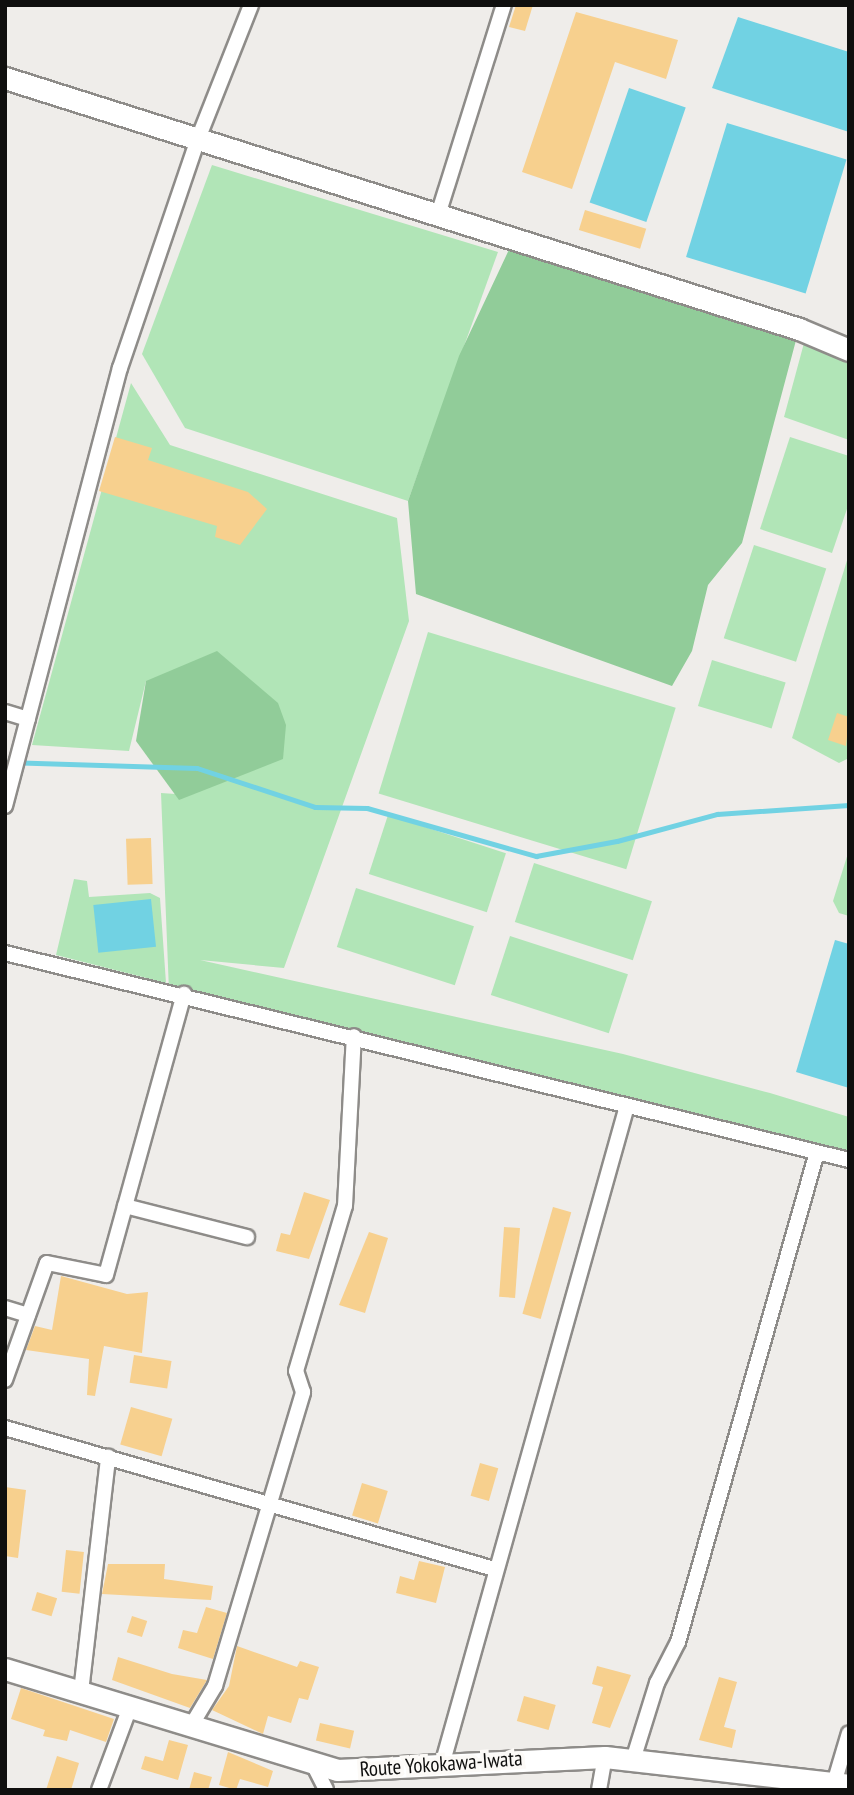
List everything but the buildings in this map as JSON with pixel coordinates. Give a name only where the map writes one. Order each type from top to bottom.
[{"type":"street","points":[[5,806],[120,368],[198,139],[251,5]]},
{"type":"street","points":[[439,215],[504,5]]},
{"type":"street","points":[[5,78],[799,329],[849,350]]},
{"type":"street","points":[[5,712],[28,719]]},
{"type":"street","points":[[5,953],[184,994],[849,1160]]},
{"type":"street","points":[[5,1380],[47,1262],[106,1275],[184,994]]},
{"type":"street","points":[[191,1726],[215,1686],[303,1392],[296,1371],[345,1206],[354,1036]]},
{"type":"street","points":[[442,1765],[494,1569],[627,1106]]},
{"type":"street","points":[[633,1760],[657,1683],[678,1642],[817,1152]]},
{"type":"street","points":[[125,1206],[247,1237]]},
{"type":"street","points":[[5,1308],[29,1315]]},
{"type":"street","points":[[5,1428],[494,1569]]},
{"type":"street","points":[[81,1692],[108,1457]]},
{"type":"street","name":"Route Yokokawa-Iwata","points":[[5,1669],[312,1762],[367,1771],[605,1757],[838,1786]]},
{"type":"street","points":[[99,1790],[130,1707]]},
{"type":"street","points":[[838,1786],[849,1733]]},
{"type":"street","points":[[599,1790],[605,1757]]},
{"type":"street","points":[[312,1762],[326,1790]]},
{"type":"green space","points":[[212,165],[498,252],[408,501],[185,428],[142,354]]},
{"type":"green space","points":[[514,239],[799,329],[742,543],[708,585],[692,651],[672,686],[416,594],[408,501],[459,356]]},
{"type":"green space","points":[[807,332],[849,354],[849,440],[784,417]]},
{"type":"green space","points":[[131,383],[170,445],[397,518],[409,621],[284,968],[200,960],[623,1054],[770,1093],[849,1117],[849,1155],[169,991],[161,793],[190,795],[146,681],[129,751],[32,745]]},
{"type":"green space","points":[[790,437],[849,456],[849,503],[832,553],[760,529]]},
{"type":"green space","points":[[754,545],[826,568],[796,662],[724,638]]},
{"type":"green space","points":[[849,554],[849,758],[839,763],[792,738]]},
{"type":"green space","points":[[428,632],[676,708],[626,869],[379,794]]},
{"type":"green space","points":[[217,651],[278,703],[286,725],[283,759],[179,800],[136,741],[146,681]]},
{"type":"green space","points":[[712,660],[786,683],[772,728],[698,706]]},
{"type":"green space","points":[[388,815],[506,853],[487,912],[369,874]]},
{"type":"green space","points":[[849,850],[849,916],[839,913],[833,901]]},
{"type":"green space","points":[[534,863],[652,901],[633,960],[515,922]]},
{"type":"green space","points":[[74,879],[87,881],[89,897],[150,893],[160,898],[166,983],[56,955]]},
{"type":"green space","points":[[356,888],[474,926],[455,985],[337,947]]},
{"type":"green space","points":[[510,936],[628,974],[609,1033],[491,995]]},
{"type":"water","points":[[738,17],[849,52],[849,132],[712,88]]},
{"type":"water","points":[[629,88],[686,108],[646,222],[590,202]]},
{"type":"water","points":[[727,123],[847,160],[806,293],[686,257]]},
{"type":"water","points":[[151,899],[156,947],[98,953],[93,905]]},
{"type":"water","points":[[835,940],[849,944],[849,1088],[796,1072]]},
{"type":"waterway","points":[[5,762],[197,768],[315,807],[367,808],[536,856],[617,841],[717,814],[849,805]]}]
